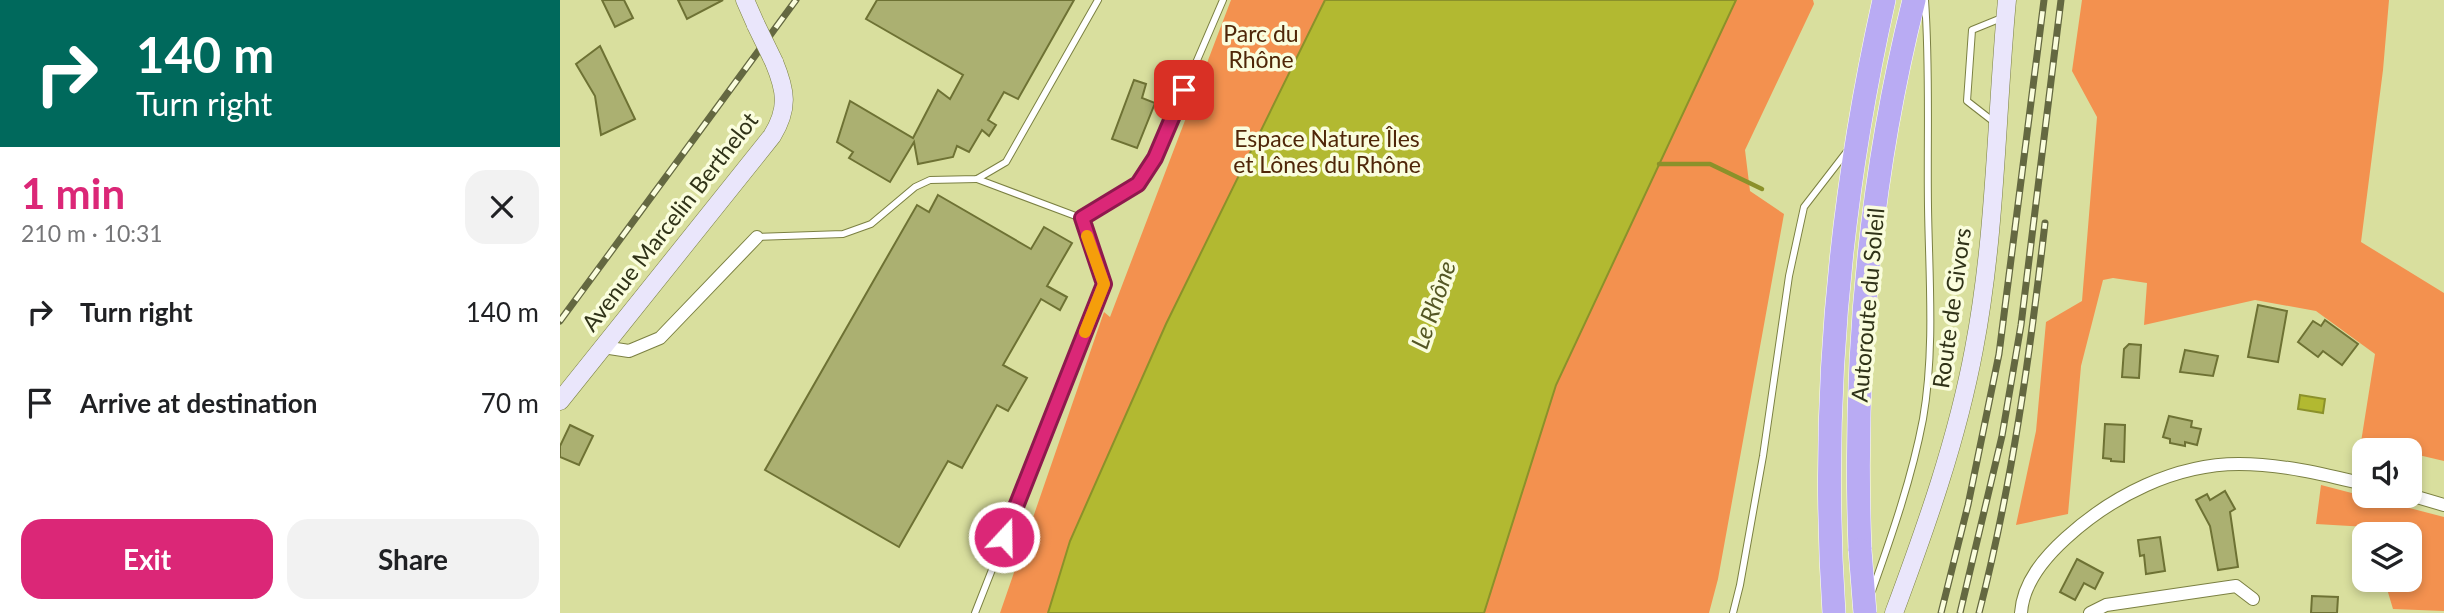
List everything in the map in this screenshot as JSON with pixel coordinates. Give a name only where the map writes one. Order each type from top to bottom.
[{"type":"highway","name":"Autoroute du Soleil","points":[[1834,613],[1830,523],[1831,382],[1839,264],[1855,141],[1884,0]]},
{"type":"highway","name":"Autoroute du Soleil","points":[[1865,613],[1860,550],[1860,389],[1869,266],[1885,145],[1914,0]]},
{"type":"main road","name":"Avenue Marcelin Berthelot","points":[[560,401],[751,163],[779,124],[783,114],[784,92],[774,62],[745,0]]},
{"type":"main road","name":"Route de Givors","points":[[1894,613],[1926,527],[1965,395],[1984,287],[1999,126],[2006,8]]},
{"type":"street","points":[[603,347],[629,351],[660,338],[757,237]]},
{"type":"street","points":[[2021,613],[2021,605],[2031,580],[2047,556],[2084,522],[2143,486],[2185,471],[2237,464],[2305,470],[2352,481]]},
{"type":"street","points":[[2422,499],[2444,505]]},
{"type":"street","points":[[2090,613],[2106,605],[2236,586],[2253,599]]},
{"type":"lane","points":[[977,179],[1006,162],[1098,0]]},
{"type":"lane","points":[[1082,218],[1138,184],[1155,158],[1223,0]]},
{"type":"lane","points":[[1865,613],[1894,528],[1925,406],[1929,321],[1929,58],[1925,0]]},
{"type":"lane","points":[[1999,126],[1966,101],[1972,30],[2006,8]]},
{"type":"lane","points":[[1732,613],[1740,585],[1763,456],[1789,276],[1804,206],[1855,141]]},
{"type":"lane","points":[[757,237],[843,234],[871,224],[915,187],[930,180],[977,179],[1082,218]]},
{"type":"lane","points":[[975,613],[1104,284],[1082,218]]},
{"type":"green space","name":"Espace Nature Îles et Lônes du Rhône","points":[[1231,0],[1561,0],[1264,613],[1000,613],[1104,312],[1110,317]]},
{"type":"green space","points":[[1736,0],[1813,0],[1814,4],[1745,150],[1750,191],[1784,214],[1718,579],[1709,613],[1484,613],[1556,385]]},
{"type":"green space","points":[[2082,0],[2389,0],[2361,242],[2444,293],[2444,461],[2422,456],[2422,438],[2362,438],[2375,354],[2316,311],[2255,300],[2144,325],[2147,283],[2113,278],[2103,280],[2081,366],[2068,514],[2016,525],[2036,431],[2046,322],[2082,301],[2097,117],[2072,71]]},
{"type":"green space","points":[[2321,485],[2352,493],[2352,508],[2409,508],[2444,517],[2444,611],[2393,609],[2388,592],[2422,592],[2422,522],[2352,522],[2352,526],[2316,524]]},
{"type":"water","name":"Le Rhône","points":[[1325,0],[1736,0],[1556,385],[1484,613],[1048,613],[1070,541],[1166,324]]},
{"type":"water","points":[[2300,395],[2325,399],[2323,413],[2298,409]]},
{"type":"building","points":[[602,0],[624,0],[633,18],[615,27]]},
{"type":"building","points":[[678,0],[723,0],[687,19]]},
{"type":"building","points":[[877,0],[1074,0],[1018,99],[1004,92],[988,120],[996,125],[989,136],[982,130],[969,152],[957,146],[953,157],[918,164],[914,142],[890,182],[849,158],[853,152],[837,142],[850,101],[913,138],[938,90],[950,99],[963,75],[866,19]]},
{"type":"building","points":[[600,46],[635,119],[601,135],[595,96],[576,64]]},
{"type":"building","points":[[1134,80],[1146,84],[1142,98],[1155,103],[1137,148],[1112,139]]},
{"type":"building","points":[[938,195],[1031,249],[1044,227],[1072,243],[1047,286],[1067,297],[1060,310],[1041,299],[1003,365],[1027,378],[1008,411],[997,405],[962,468],[948,461],[899,547],[765,470],[917,205],[929,212]]},
{"type":"building","points":[[2258,305],[2287,311],[2278,362],[2248,357]]},
{"type":"building","points":[[2325,320],[2358,344],[2342,365],[2323,351],[2318,357],[2298,342],[2313,321],[2321,326]]},
{"type":"building","points":[[2129,344],[2141,345],[2139,378],[2122,377],[2124,349]]},
{"type":"building","points":[[2185,350],[2218,356],[2213,376],[2180,372]]},
{"type":"building","points":[[2169,416],[2192,421],[2191,427],[2201,429],[2197,445],[2185,442],[2185,446],[2170,443],[2170,439],[2163,437]]},
{"type":"building","points":[[2105,424],[2125,425],[2124,462],[2103,458]]},
{"type":"building","points":[[570,425],[593,436],[579,465],[560,457],[560,446]]},
{"type":"building","points":[[2225,491],[2235,509],[2230,512],[2238,567],[2218,570],[2210,526],[2196,500],[2207,494],[2210,500]]},
{"type":"building","points":[[2160,537],[2165,571],[2146,574],[2144,555],[2140,556],[2138,540]]},
{"type":"building","points":[[2077,559],[2103,573],[2095,589],[2084,583],[2075,600],[2060,592]]},
{"type":"building","points":[[2312,596],[2338,597],[2337,613],[2311,613]]},
{"type":"waterway","points":[[1659,164],[1710,164],[1762,189]]},
{"type":"railway","points":[[560,321],[796,0]]},
{"type":"railway","points":[[1941,613],[1968,505],[1999,354],[2044,0]]},
{"type":"railway","points":[[1960,613],[2002,436],[2021,325],[2061,0]]},
{"type":"railway","points":[[1979,613],[2019,419],[2045,223]]},
{"type":"slow traffic","points":[[1085,332],[1104,284],[1087,236]]},
{"type":"route","points":[[1004,537],[1104,284],[1082,218],[1138,184],[1155,158],[1184,90]]},
{"type":"park label","name":"Parc du Rhône","points":[[1261,47]]}]
